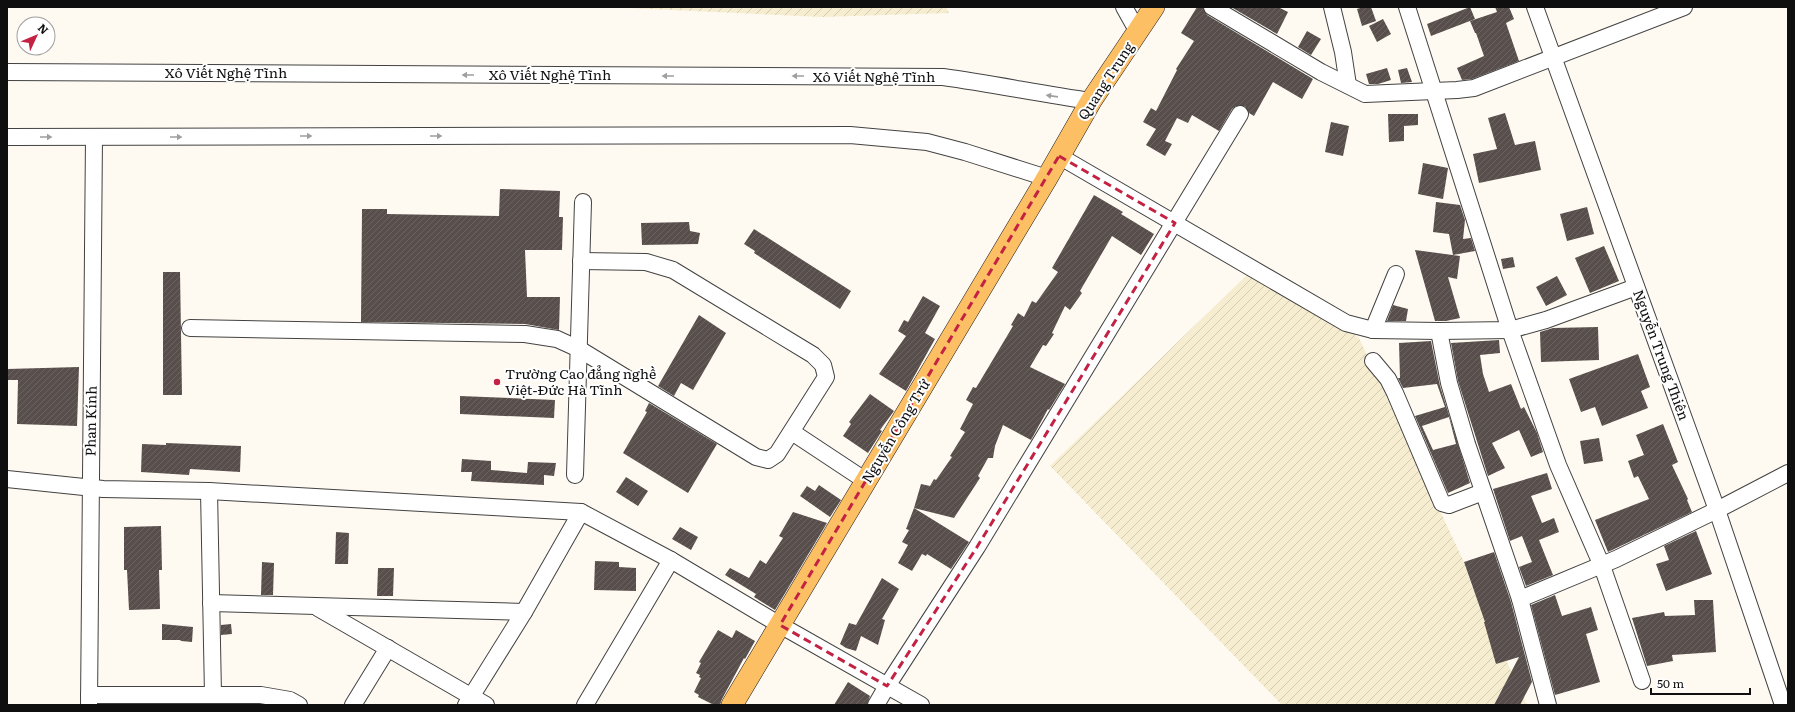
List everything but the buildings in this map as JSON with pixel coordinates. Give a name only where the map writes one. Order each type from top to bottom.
[{"type":"main road","name":"Quang Trung","points":[[1059,156],[1091,101],[1154,7]]},
{"type":"main road","name":"Nguyễn Công Trứ","points":[[732,705],[1048,178],[1059,156]]},
{"type":"street","points":[[1124,7],[1138,32]]},
{"type":"street","points":[[1212,7],[1321,72],[1361,92],[1371,95],[1474,88],[1684,7]]},
{"type":"street","points":[[1332,7],[1343,52],[1348,85]]},
{"type":"street","points":[[1407,7],[1510,330],[1558,465],[1602,566],[1642,681]]},
{"type":"street","name":"Nguyễn Trung Thiên","points":[[1535,7],[1717,510],[1783,705]]},
{"type":"street","name":"Xô Viết Nghệ Tĩnh","points":[[7,72],[944,77],[1091,101]]},
{"type":"street","points":[[876,705],[977,547],[1240,114]]},
{"type":"street","points":[[7,137],[850,135],[927,142],[966,152],[1048,178]]},
{"type":"street","name":"Phan Kính","points":[[89,700],[94,137]]},
{"type":"street","points":[[1059,156],[1346,323],[1373,330],[1510,330],[1546,320],[1636,287]]},
{"type":"street","points":[[575,475],[583,202]]},
{"type":"street","points":[[190,328],[525,334],[557,339],[579,349],[756,457],[768,460],[777,454],[826,377],[823,365],[813,355],[673,270],[646,262],[581,261]]},
{"type":"street","points":[[1373,330],[1396,274]]},
{"type":"street","points":[[1439,331],[1449,383],[1483,492],[1520,599],[1548,705]]},
{"type":"street","points":[[1374,361],[1388,379],[1395,393],[1442,503],[1452,505],[1483,492]]},
{"type":"street","points":[[792,432],[866,481]]},
{"type":"street","points":[[1520,599],[1602,566],[1717,510],[1788,473]]},
{"type":"street","points":[[7,478],[91,488],[209,491],[581,512],[671,560],[780,625],[921,705]]},
{"type":"street","points":[[209,491],[213,694]]},
{"type":"street","points":[[469,701],[524,612],[581,512]]},
{"type":"street","points":[[586,705],[671,560]]},
{"type":"street","points":[[211,603],[524,612]]},
{"type":"street","points":[[317,607],[388,648],[469,701],[486,705]]},
{"type":"street","points":[[353,705],[388,648]]},
{"type":"street","points":[[89,700],[213,694],[261,694],[290,700],[299,705]]},
{"type":"highlighted area","points":[[1059,156],[1175,223],[977,547],[887,686],[780,625]]},
{"type":"shaded area","points":[[607,7],[946,7],[949,13],[822,17]]},
{"type":"shaded area","points":[[1253,269],[1359,338],[1464,562],[1472,587],[1527,705],[1282,705],[1050,466]]},
{"type":"place","name":"Trường Cao đẳng nghề Việt-Đức Hà Tĩnh","points":[[497,382]]}]
